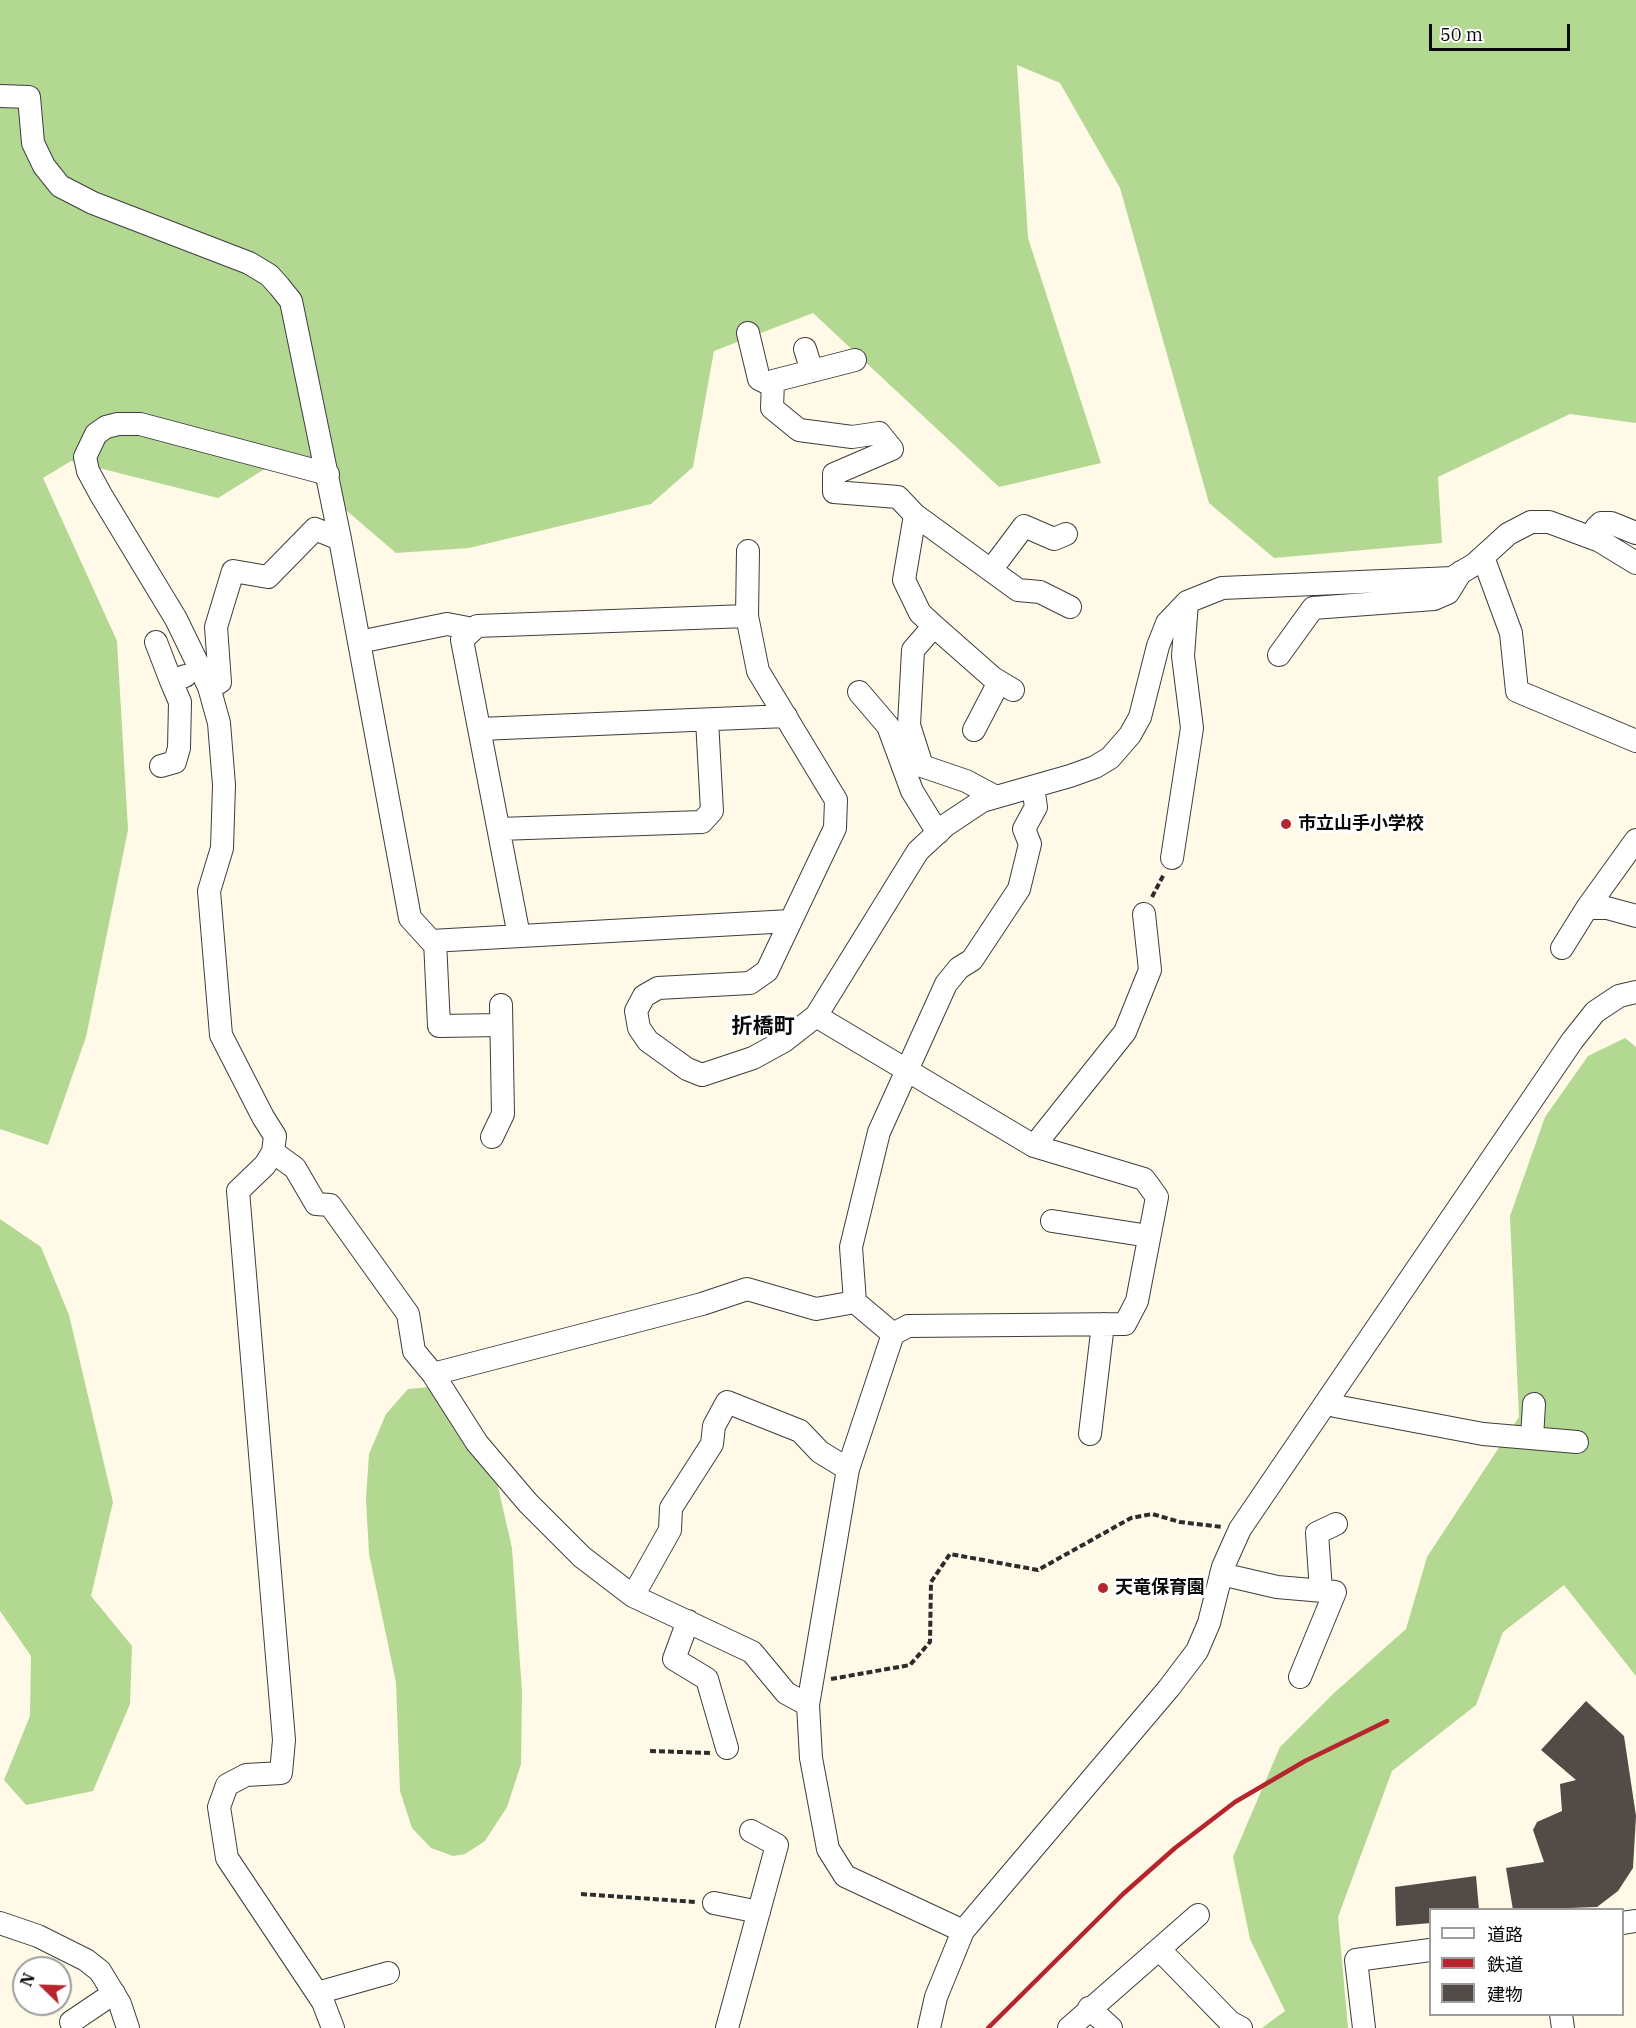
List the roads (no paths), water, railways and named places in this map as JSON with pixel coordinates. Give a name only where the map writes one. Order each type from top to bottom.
[{"type":"street","points":[[0,96],[29,98],[33,143],[44,166],[60,186],[93,203],[249,263],[269,275],[291,301],[328,474],[410,918],[431,941],[790,921]]},
{"type":"street","points":[[748,333],[759,379],[772,386]]},
{"type":"street","points":[[805,349],[812,371]]},
{"type":"street","points":[[855,360],[773,381],[772,386],[772,408],[799,430],[852,436],[879,433],[887,440],[892,449],[834,474],[834,492],[898,497],[915,515],[1018,590],[1040,592],[1070,607]]},
{"type":"street","points":[[328,474],[140,424],[118,424],[106,427],[96,434],[85,458],[88,471],[166,601],[204,678],[219,723],[224,784],[222,848],[209,891],[221,1035],[276,1136],[273,1152],[265,1166],[238,1191],[284,1740],[281,1773],[246,1775],[227,1785],[219,1807],[227,1858],[317,1993],[333,2028]]},
{"type":"street","points":[[915,515],[904,580],[920,614],[1006,686],[974,730]]},
{"type":"street","points":[[748,551],[747,616],[758,671],[830,790],[837,811],[835,828],[767,971],[750,983],[658,988],[644,996],[636,1011],[639,1028],[658,1048],[687,1069],[702,1075],[753,1058],[784,1041],[816,1016],[918,852],[938,833],[982,801],[1095,767],[1110,758],[1130,735],[1140,717],[1158,646],[1167,623],[1187,602],[1222,588],[1452,578],[1483,557],[1508,534],[1531,522],[1549,522],[1592,538],[1636,563]]},
{"type":"street","points":[[1592,538],[1601,523],[1611,523],[1636,532]]},
{"type":"street","points":[[991,570],[1024,526],[1054,539],[1066,534]]},
{"type":"street","points":[[171,681],[204,678],[220,682],[216,627],[232,572],[268,577],[315,529],[340,539]]},
{"type":"street","points":[[1483,557],[1510,633],[1517,692],[1636,741]]},
{"type":"street","points":[[1279,655],[1313,608],[1434,599],[1448,593],[1461,572]]},
{"type":"street","points":[[1172,858],[1192,728],[1183,656],[1187,602]]},
{"type":"street","points":[[519,936],[462,640],[477,626],[747,616]]},
{"type":"street","points":[[359,642],[447,624],[473,629]]},
{"type":"street","points":[[934,626],[913,650],[909,725],[919,758],[922,766],[966,781],[996,797]]},
{"type":"street","points":[[156,642],[180,702],[179,748],[175,762],[161,766]]},
{"type":"street","points":[[859,692],[888,726],[912,791],[938,833]]},
{"type":"street","points":[[480,729],[786,716]]},
{"type":"street","points":[[499,829],[702,822],[712,811],[707,720]]},
{"type":"street","points":[[893,1334],[855,1302],[851,1247],[879,1132],[946,984],[959,968],[972,960],[1019,889],[1030,844],[1024,829],[1036,807],[1033,787]]},
{"type":"street","points":[[1562,948],[1587,908],[1636,840]]},
{"type":"street","points":[[1587,908],[1606,908],[1636,916]]},
{"type":"street","points":[[1034,1146],[1125,1032],[1150,970],[1144,914]]},
{"type":"street","points":[[435,940],[438,1026],[501,1015],[503,1114],[492,1137]]},
{"type":"street","points":[[929,2028],[936,1997],[963,1931],[1169,1688],[1197,1651],[1209,1623],[1221,1574],[1240,1529],[1572,1041],[1595,1011],[1620,996],[1636,992]]},
{"type":"street","points":[[816,1016],[1034,1146],[1144,1179],[1157,1197],[1137,1301],[1125,1324],[908,1326],[893,1334],[848,1468],[814,1682],[808,1705],[811,1758],[828,1849],[845,1876],[963,1931]]},
{"type":"street","points":[[273,1152],[295,1168],[316,1204],[330,1205],[408,1314],[414,1350],[433,1374],[477,1443],[528,1503],[582,1557],[633,1596],[752,1652],[786,1693],[808,1705]]},
{"type":"street","points":[[1052,1221],[1149,1236]]},
{"type":"street","points":[[433,1374],[702,1304],[747,1289],[816,1309],[855,1302]]},
{"type":"street","points":[[1090,1434],[1103,1324]]},
{"type":"street","points":[[633,1596],[670,1530],[671,1508],[711,1444],[714,1426],[727,1402],[800,1431],[820,1452],[848,1468]]},
{"type":"street","points":[[1327,1402],[1335,1406],[1483,1434],[1577,1442]]},
{"type":"street","points":[[1532,1438],[1534,1404]]},
{"type":"street","points":[[1322,1591],[1317,1533],[1336,1524]]},
{"type":"street","points":[[1221,1574],[1277,1587],[1335,1592],[1300,1677]]},
{"type":"street","points":[[688,1621],[674,1659],[707,1679],[727,1748]]},
{"type":"street","points":[[727,2028],[777,1845],[751,1831]]},
{"type":"street","points":[[714,1903],[759,1912]]},
{"type":"street","points":[[1069,2028],[1089,2008],[1198,1915]]},
{"type":"street","points":[[0,1923],[38,1936],[86,1960],[100,1971],[114,1993],[128,2028]]},
{"type":"street","points":[[1159,1948],[1230,2022],[1241,2028]]},
{"type":"street","points":[[1364,2028],[1356,1960],[1429,1950]]},
{"type":"street","points":[[317,1993],[388,1973]]},
{"type":"street","points":[[71,2022],[114,1993]]},
{"type":"street","points":[[1089,2008],[1111,2028]]},
{"type":"railway","points":[[988,2028],[1123,1894],[1175,1848],[1235,1802],[1305,1761],[1387,1721]]},
{"type":"place","name":"市立山手小学校","points":[[1286,824]]},
{"type":"place","name":"天竜保育園","points":[[1103,1588]]},
{"type":"district","name":"折橋町","points":[[763,1027]]}]
